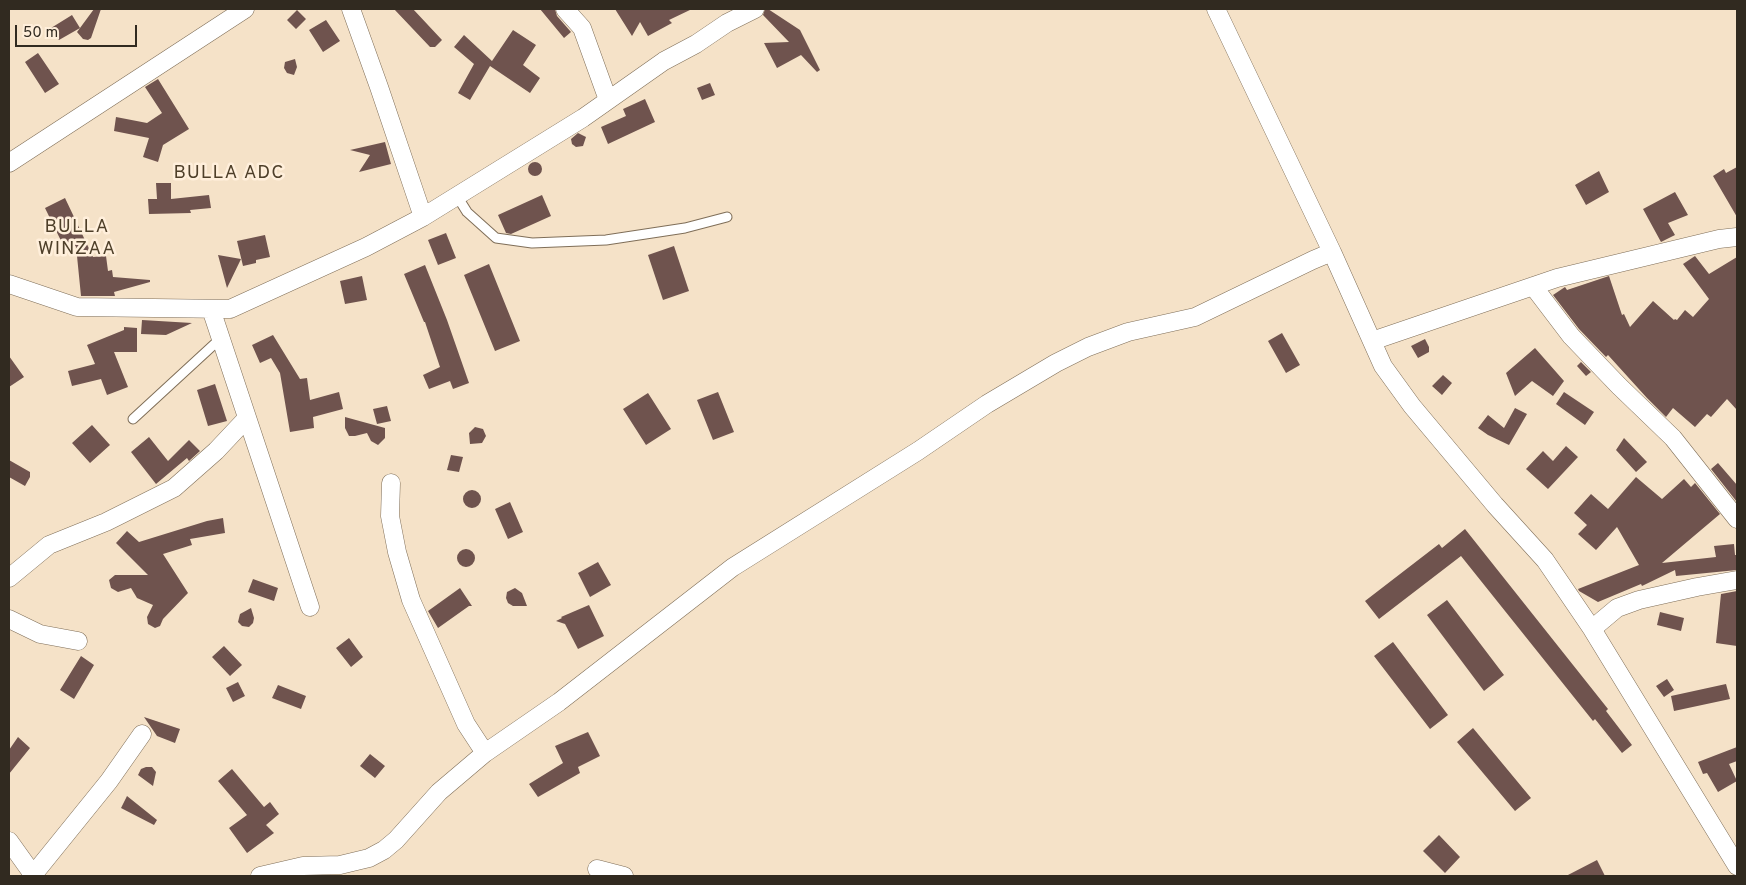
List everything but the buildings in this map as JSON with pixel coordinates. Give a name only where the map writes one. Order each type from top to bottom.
[{"type":"street","points":[[9,163],[245,9]]},
{"type":"street","points":[[351,9],[424,218]]},
{"type":"street","points":[[565,9],[582,28],[608,100]]},
{"type":"street","points":[[9,284],[77,307],[230,309],[424,218],[583,118],[664,61],[754,9]]},
{"type":"street","points":[[1216,9],[1332,252],[1383,366],[1412,406],[1495,505],[1545,560],[1592,629],[1737,866]]},
{"type":"street","points":[[1372,341],[1557,278],[1719,239],[1737,237]]},
{"type":"street","points":[[260,876],[303,866],[340,865],[370,858],[384,850],[396,840],[440,792],[485,753],[559,702],[733,567],[918,451],[987,404],[1048,368],[1088,346],[1128,332],[1195,317],[1332,252]]},
{"type":"street","points":[[1534,286],[1571,336],[1618,386],[1673,438],[1737,519]]},
{"type":"street","points":[[211,309],[310,607]]},
{"type":"street","points":[[9,578],[49,545],[106,522],[174,488],[216,451],[247,418]]},
{"type":"street","points":[[391,483],[390,516],[397,552],[411,600],[466,724],[485,753]]},
{"type":"street","points":[[1592,629],[1617,608],[1639,600],[1737,580]]},
{"type":"street","points":[[9,619],[40,634],[78,641]]},
{"type":"street","points":[[9,841],[34,876],[109,781],[142,734]]},
{"type":"street","points":[[597,869],[624,876]]},
{"type":"lane","points":[[457,196],[467,212],[496,238],[532,243],[606,240],[685,228],[727,217]]},
{"type":"lane","points":[[133,419],[221,338]]},
{"type":"district","name":"BULLA ADC","points":[[229,174]]},
{"type":"district","name":"BULLA WINZAA","points":[[77,239]]}]
